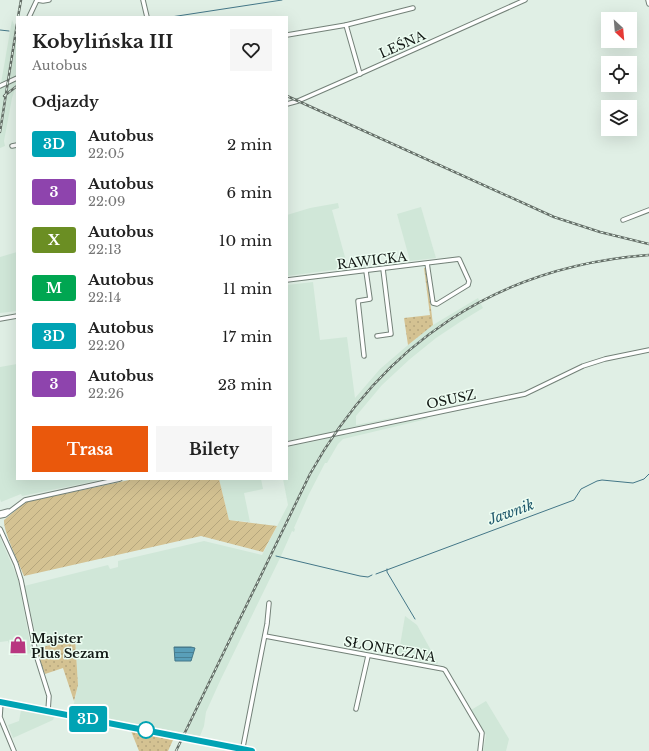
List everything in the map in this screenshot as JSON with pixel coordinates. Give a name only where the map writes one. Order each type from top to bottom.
[{"type":"main road","points":[[0,702],[252,751]]},
{"type":"street","points":[[29,16],[37,0],[49,0]]},
{"type":"street","points":[[143,0],[148,16]]},
{"type":"street","name":"LEŚNA","points":[[288,104],[298,101],[360,74],[525,0]]},
{"type":"street","points":[[648,0],[649,4]]},
{"type":"street","points":[[288,35],[346,26],[413,8]]},
{"type":"street","points":[[346,26],[360,74]]},
{"type":"street","points":[[0,86],[16,78]]},
{"type":"street","points":[[12,146],[16,145]]},
{"type":"street","points":[[623,220],[649,210]]},
{"type":"street","name":"RAWICKA","points":[[288,280],[459,259],[469,281],[468,285],[437,304],[433,303],[427,263]]},
{"type":"street","points":[[377,336],[391,334],[383,269]]},
{"type":"street","points":[[364,356],[358,301],[370,299],[366,271]]},
{"type":"street","points":[[0,319],[16,316]]},
{"type":"street","name":"OSUSZ","points":[[288,444],[525,394],[578,368],[600,360],[649,350]]},
{"type":"street","points":[[0,516],[5,515],[22,502],[31,498],[115,480]]},
{"type":"street","points":[[0,513],[11,510]]},
{"type":"street","points":[[0,529],[16,564],[21,580],[37,658],[49,696],[48,711]]},
{"type":"street","points":[[245,750],[243,747],[270,603]]},
{"type":"street","name":"SŁONECZNA","points":[[265,636],[445,670],[482,733],[480,751]]},
{"type":"street","points":[[356,709],[368,656]]},
{"type":"street","points":[[0,702],[0,717],[14,751]]},
{"type":"shaded area","points":[[12,20],[16,29],[16,86],[12,98],[4,141],[5,146],[0,148],[0,89]]},
{"type":"shaded area","points":[[338,203],[339,208],[332,210],[348,268],[288,276],[288,215],[310,208]]},
{"type":"shaded area","points":[[421,207],[436,258],[410,261],[397,214]]},
{"type":"shaded area","points":[[16,252],[16,311],[0,313],[0,257]]},
{"type":"shaded area","points":[[424,268],[426,268],[433,325],[408,345],[404,318],[430,315]]},
{"type":"shaded area","points":[[313,282],[320,340],[347,337],[355,398],[380,369],[433,325],[478,298],[483,308],[436,338],[410,359],[382,385],[356,416],[356,425],[427,411],[349,428],[345,435],[428,417],[427,419],[343,439],[338,444],[327,463],[325,463],[309,494],[294,528],[294,532],[292,531],[220,681],[206,712],[204,726],[200,736],[72,712],[78,685],[75,639],[39,648],[24,586],[108,565],[110,569],[118,567],[118,561],[204,541],[262,555],[288,505],[283,480],[288,480],[288,447],[325,439],[329,433],[288,441],[288,285]]},
{"type":"shaded area","points":[[16,364],[16,480],[100,480],[22,496],[21,494],[1,502],[0,367]]},
{"type":"shaded area","points":[[129,480],[219,480],[229,520],[277,526],[263,552],[201,536],[24,576],[6,532],[4,520],[26,502]]},
{"type":"shaded area","points":[[219,480],[261,480],[263,489],[244,493],[250,522],[229,520]]},
{"type":"shaded area","points":[[0,537],[18,579],[32,653],[14,656],[8,641],[0,642]]},
{"type":"shaded area","points":[[405,616],[417,625],[438,663],[437,664],[398,657]]},
{"type":"shaded area","points":[[75,638],[78,685],[74,701],[63,668],[45,674],[36,649]]},
{"type":"shaded area","points":[[486,701],[509,739],[506,751],[483,751],[486,735],[471,710]]},
{"type":"shaded area","points":[[21,710],[54,717],[53,720],[13,738],[8,725],[19,721]]},
{"type":"shaded area","points":[[131,731],[173,740],[168,751],[139,751]]},
{"type":"water","points":[[174,647],[195,648],[191,661],[175,661]]},
{"type":"waterway","points":[[178,16],[282,0]]},
{"type":"waterway","points":[[0,30],[9,31]]},
{"type":"waterway","name":"Jawnik","points":[[376,574],[574,500],[581,489],[597,481],[602,480],[633,483],[644,479],[649,474]]},
{"type":"waterway","name":"Jawnik","points":[[276,556],[360,576],[368,577],[372,575]]},
{"type":"waterway","points":[[387,569],[387,572],[415,619]]},
{"type":"railway","points":[[18,16],[21,0]]},
{"type":"railway","points":[[0,132],[16,30]]},
{"type":"railway","points":[[4,96],[16,87]]},
{"type":"railway","points":[[288,96],[554,217],[600,232],[649,244]]},
{"type":"railway","points":[[176,751],[310,474],[339,427],[373,386],[410,350],[450,320],[495,295],[543,275],[594,262],[649,255]]},
{"type":"bus line","name":"3D","points":[[0,702],[252,751]]},
{"type":"place","name":"Majster Plus Sezam","points":[[18,645]]}]
